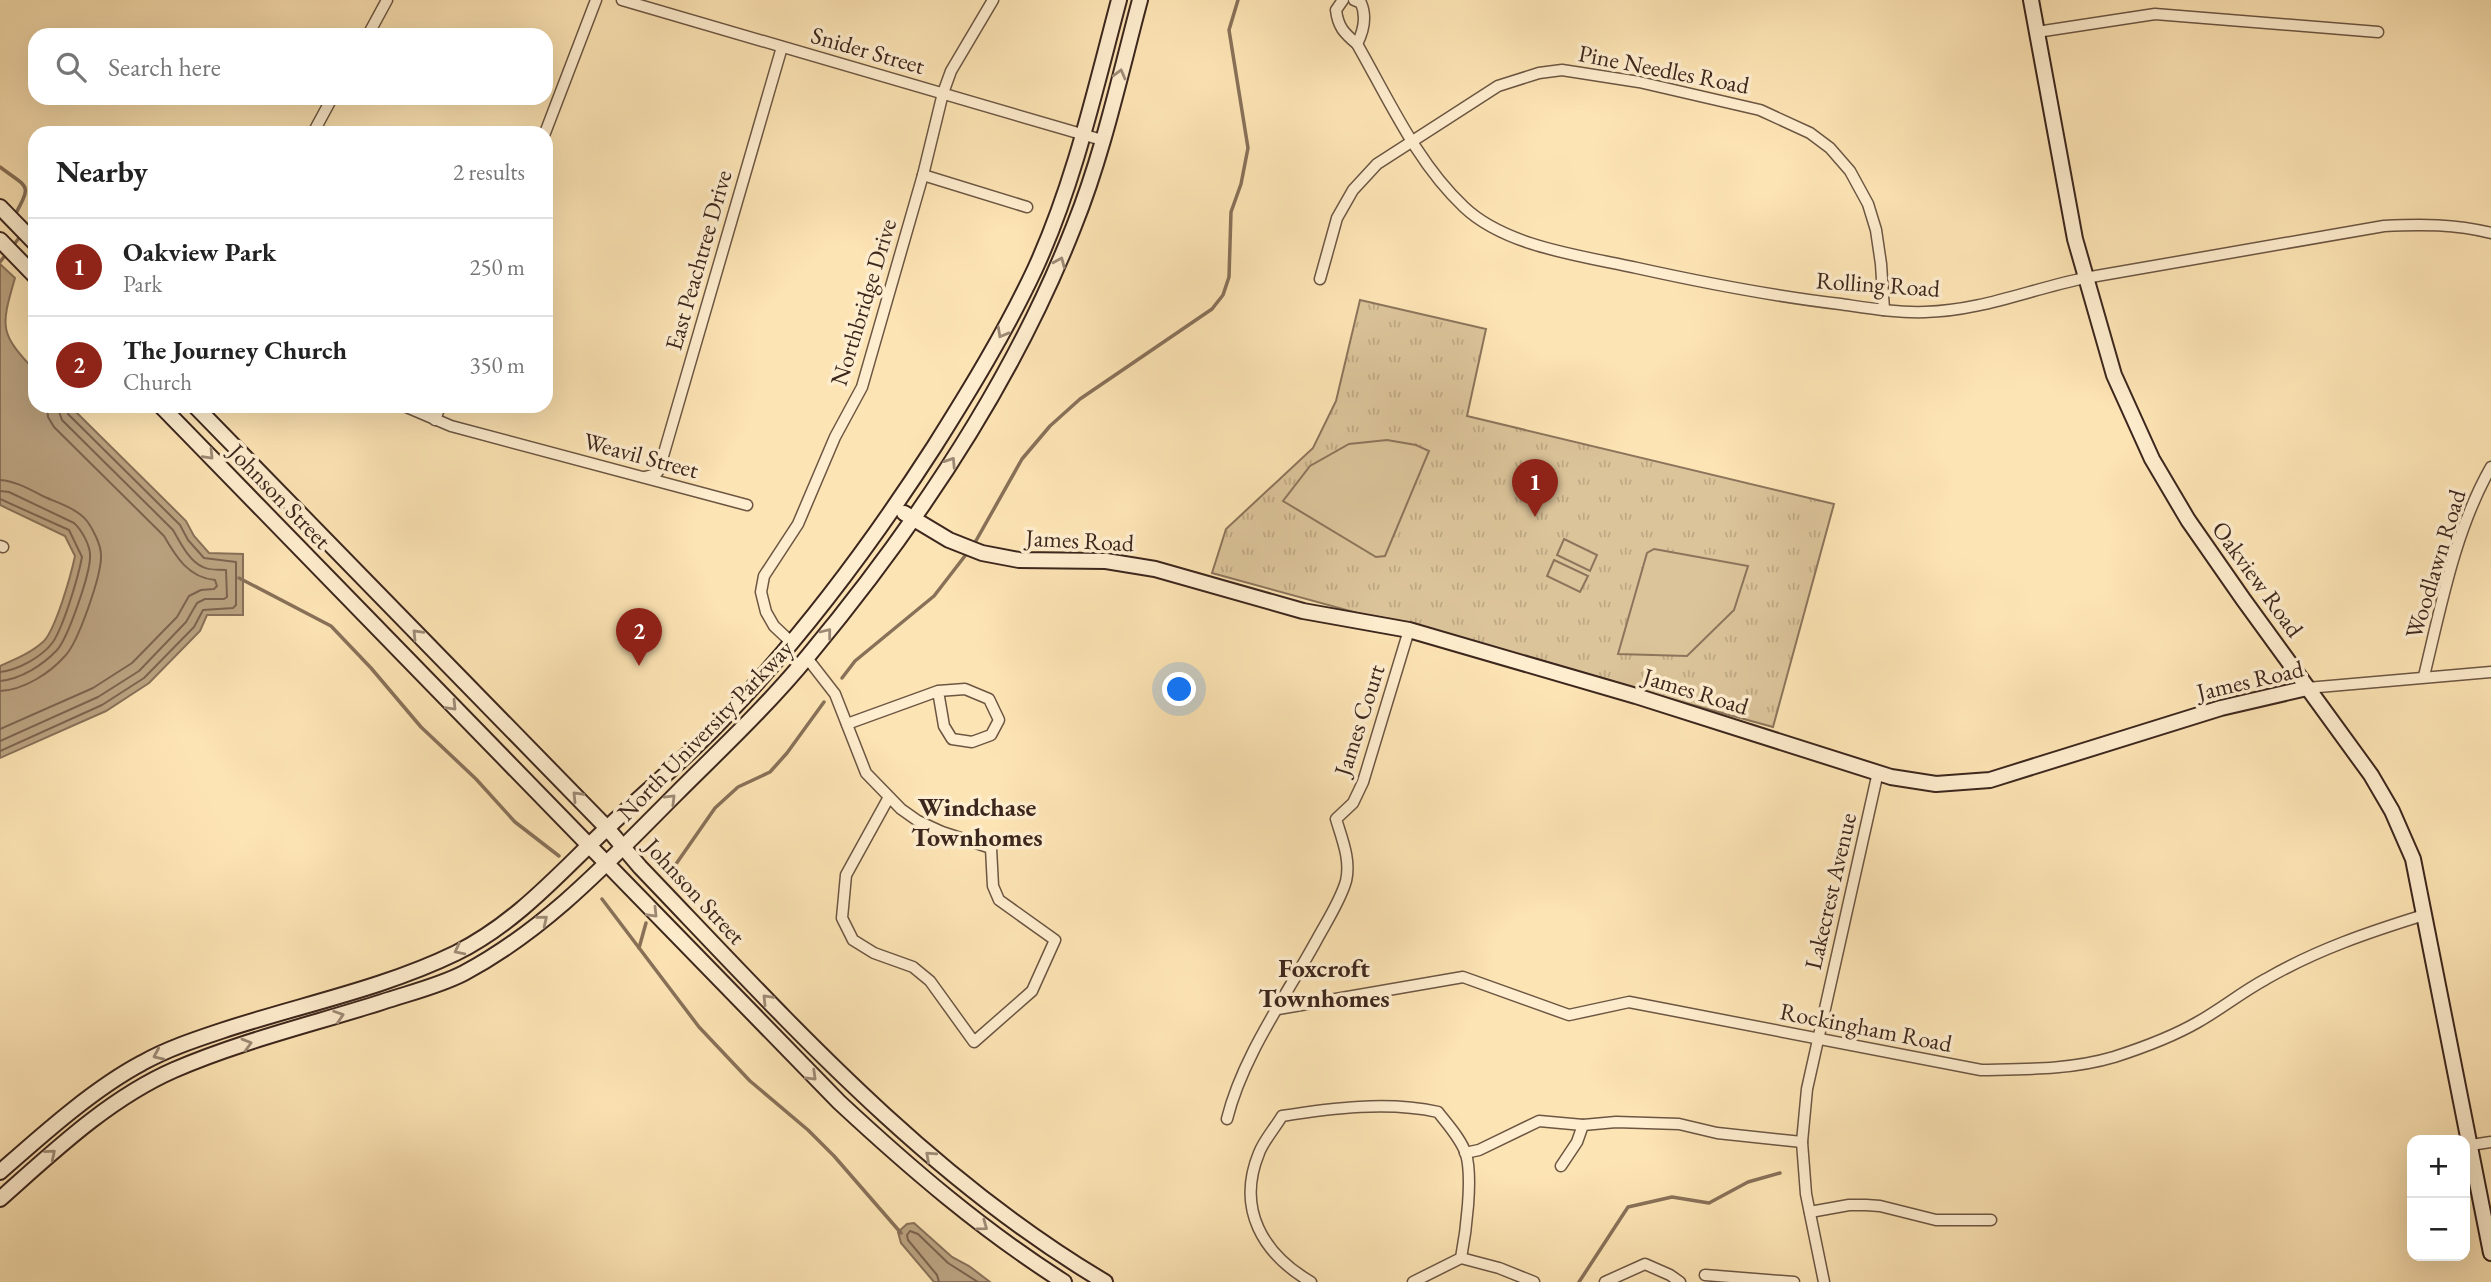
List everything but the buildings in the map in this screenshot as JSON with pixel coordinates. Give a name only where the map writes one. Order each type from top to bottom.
[{"type":"main road","name":"North University Parkway","points":[[0,1172],[102,1088],[142,1062],[183,1044],[240,1025],[383,982],[464,948],[512,918],[547,888],[607,828],[696,747],[791,642],[868,546],[966,397],[1036,267],[1060,205],[1083,134],[1119,0]]},
{"type":"main road","name":"North University Parkway","points":[[0,1199],[96,1117],[169,1072],[227,1050],[459,976],[490,958],[542,922],[606,865],[725,745],[807,658],[879,565],[965,440],[1040,307],[1077,220],[1140,0]]},
{"type":"main road","name":"Oakview Road","points":[[2031,0],[2075,239],[2114,375],[2152,459],[2188,520],[2371,775],[2392,811],[2413,859],[2491,1253]]},
{"type":"main road","points":[[0,207],[28,236]]},
{"type":"main road","points":[[0,240],[28,269]]},
{"type":"main road","name":"Johnson Street","points":[[168,413],[798,1062],[912,1170],[975,1220],[1065,1282]]},
{"type":"main road","name":"Johnson Street","points":[[202,413],[607,828],[685,914],[867,1100],[989,1205],[1105,1282]]},
{"type":"main road","name":"James Road","points":[[895,507],[961,546],[1000,558],[1032,561],[1093,560],[1137,565],[1303,611],[1409,631],[1636,696],[1878,772],[1936,784],[1990,780],[2221,708],[2307,688]]},
{"type":"street","points":[[372,28],[387,0]]},
{"type":"street","points":[[548,126],[596,0]]},
{"type":"street","name":"Snider Street","points":[[622,0],[1102,140]]},
{"type":"street","name":"Northbridge Drive","points":[[791,642],[774,626],[766,612],[761,592],[764,576],[797,524],[835,437],[862,387],[923,175],[943,93],[951,71],[993,0]]},
{"type":"street","name":"Rolling Road","points":[[1343,0],[1336,10],[1343,33],[1357,44],[1422,157],[1465,208],[1499,231],[1533,243],[1697,282],[1884,310],[1924,312],[1973,308],[2046,286],[2085,278],[2384,226],[2430,224],[2491,233]]},
{"type":"street","points":[[1354,0],[1361,3],[1364,12],[1364,28],[1357,44]]},
{"type":"street","points":[[2037,32],[2155,14],[2378,32]]},
{"type":"street","name":"East Peachtree Drive","points":[[645,477],[656,474],[659,470],[782,47]]},
{"type":"street","name":"Pine Needles Road","points":[[1320,279],[1337,219],[1353,190],[1377,164],[1497,86],[1539,73],[1562,71],[1639,82],[1760,110],[1810,133],[1830,148],[1850,171],[1868,204],[1876,230],[1884,310]]},
{"type":"street","points":[[317,126],[328,105]]},
{"type":"street","points":[[923,175],[1027,207]]},
{"type":"street","name":"Weavil Street","points":[[420,413],[504,441],[747,505]]},
{"type":"street","points":[[435,420],[438,413]]},
{"type":"street","name":"Woodlawn Road","points":[[2424,676],[2448,577],[2477,490],[2491,467]]},
{"type":"street","name":"James Court","points":[[1227,1119],[1236,1087],[1346,881],[1347,856],[1336,819],[1353,803],[1363,782],[1409,631]]},
{"type":"street","points":[[807,658],[835,694],[866,773],[918,821],[942,832],[992,848],[993,886],[999,900],[1055,940],[1032,991],[974,1042],[930,981],[913,967],[874,953],[853,940],[842,918],[846,875],[890,797]]},
{"type":"street","name":"James Road","points":[[2307,688],[2491,672]]},
{"type":"street","points":[[847,724],[938,691],[965,690],[989,699],[999,720],[991,735],[972,742],[952,739],[944,726],[938,691]]},
{"type":"street","name":"Lakecrest Avenue","points":[[1824,1282],[1810,1212],[1802,1142],[1807,1089],[1878,772]]},
{"type":"street","name":"Rockingham Road","points":[[1278,1009],[1463,977],[1569,1015],[1629,1002],[1980,1070],[2035,1069],[2070,1066],[2112,1057],[2149,1044],[2196,1023],[2264,980],[2324,948],[2424,915]]},
{"type":"street","points":[[1311,1282],[1289,1269],[1273,1253],[1256,1223],[1250,1196],[1259,1151],[1282,1116],[1330,1109],[1422,1109],[1438,1112],[1465,1153],[1467,1196],[1461,1258]]},
{"type":"street","points":[[1465,1153],[1487,1146],[1539,1121],[1583,1125],[1629,1122],[1679,1124],[1717,1133],[1802,1142]]},
{"type":"street","points":[[1562,1166],[1577,1142],[1583,1125]]},
{"type":"street","points":[[2471,1145],[2491,1142]]},
{"type":"street","points":[[1810,1212],[1849,1205],[1866,1205],[1936,1220],[1991,1220]]},
{"type":"street","points":[[1413,1282],[1461,1258],[1499,1268],[1534,1282]]},
{"type":"street","points":[[1605,1282],[1644,1264],[1680,1282]]},
{"type":"street","points":[[1705,1275],[1725,1279],[1794,1282]]},
{"type":"green space","points":[[1360,300],[1486,329],[1467,416],[1834,504],[1773,727],[1212,573],[1226,529],[1313,448],[1336,401]]},
{"type":"green space","points":[[1387,440],[1416,445],[1429,451],[1385,556],[1376,557],[1283,501],[1310,466],[1349,444]]},
{"type":"green space","points":[[1564,539],[1597,555],[1590,571],[1557,555]]},
{"type":"green space","points":[[1654,549],[1748,566],[1734,610],[1687,656],[1618,654],[1647,553]]},
{"type":"green space","points":[[1554,560],[1588,576],[1580,592],[1547,576]]},
{"type":"water","points":[[0,264],[15,278],[7,309],[6,329],[15,348],[28,363],[28,413],[77,413],[186,521],[194,536],[209,553],[243,554],[243,615],[207,615],[200,631],[149,683],[106,711],[0,758],[0,666],[34,649],[49,634],[75,556],[65,536],[0,505]]},
{"type":"water","points":[[914,1223],[952,1257],[990,1282],[934,1282],[901,1243],[898,1232],[907,1224]]},
{"type":"waterway","points":[[973,546],[1022,459],[1050,426],[1080,399],[1212,309],[1223,295],[1229,277],[1231,212],[1241,184],[1248,148],[1229,30],[1238,0]]},
{"type":"waterway","points":[[0,167],[25,187],[24,197],[15,215]]},
{"type":"waterway","points":[[12,247],[19,238],[19,233]]},
{"type":"waterway","points":[[0,262],[7,253]]},
{"type":"waterway","points":[[842,678],[855,661],[934,596],[968,552]]},
{"type":"waterway","points":[[239,578],[331,626],[421,727],[476,779],[515,822],[559,856]]},
{"type":"waterway","points":[[676,864],[715,808],[738,787],[770,772],[824,702]]},
{"type":"waterway","points":[[602,899],[699,1027],[750,1081],[834,1156],[901,1233]]},
{"type":"waterway","points":[[639,948],[646,923]]},
{"type":"waterway","points":[[1579,1282],[1628,1207],[1672,1197],[1709,1203],[1748,1182],[1780,1173]]},
{"type":"place","name":"Oakview Park","points":[[1535,517]]},
{"type":"place","name":"The Journey Church","points":[[639,666]]},
{"type":"district","name":"Windchase Townhomes","points":[[977,822]]},
{"type":"district","name":"Foxcroft Townhomes","points":[[1324,983]]}]
